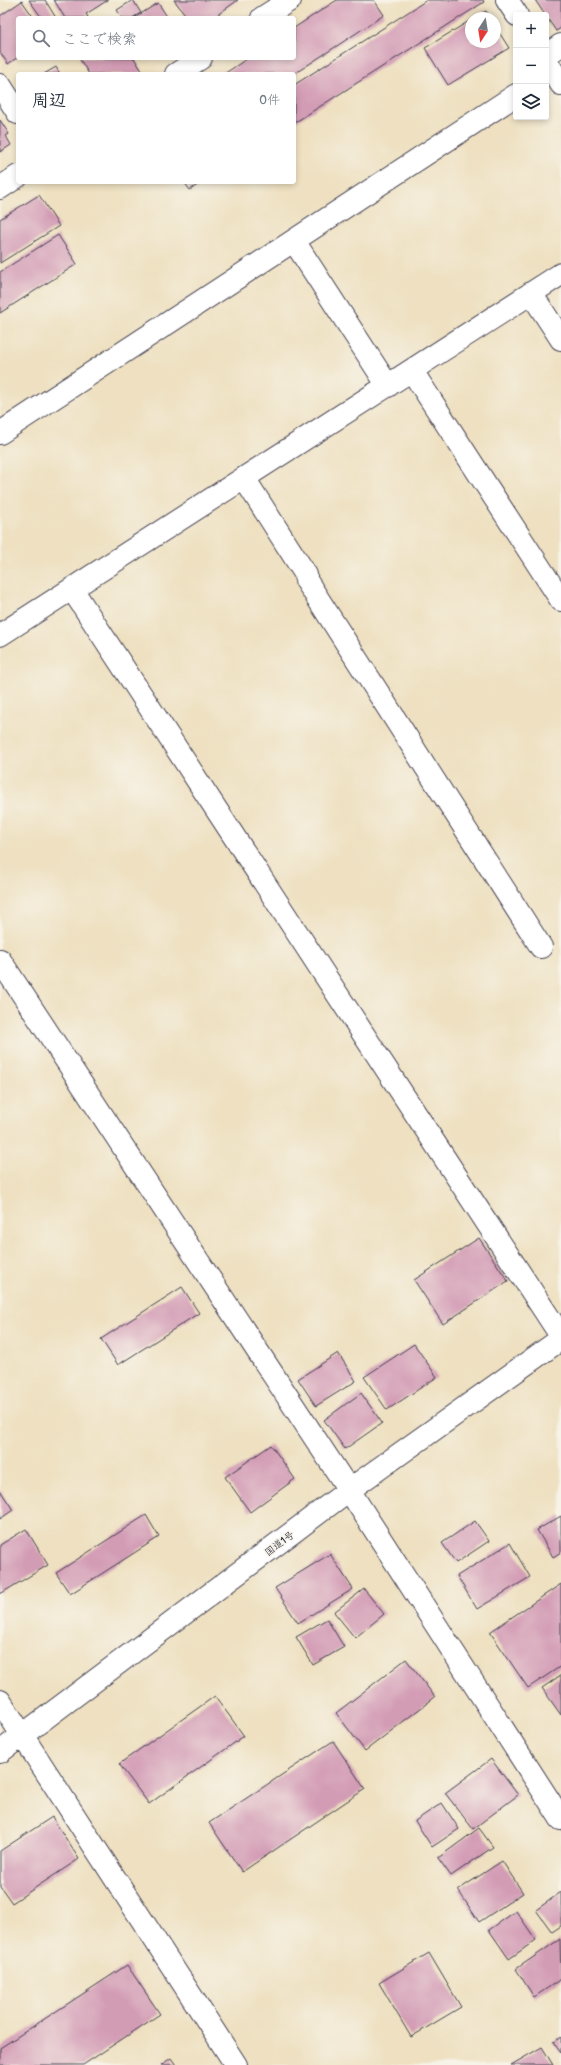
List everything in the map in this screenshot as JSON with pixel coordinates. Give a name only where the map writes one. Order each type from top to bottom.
[{"type":"main road","points":[[265,16],[290,0]]},
{"type":"main road","points":[[507,0],[515,12]]},
{"type":"main road","points":[[550,69],[561,45]]},
{"type":"main road","points":[[179,72],[198,60]]},
{"type":"main road","points":[[0,85],[16,110]]},
{"type":"main road","points":[[0,433],[513,97]]},
{"type":"main road","points":[[0,188],[16,177]]},
{"type":"main road","points":[[294,241],[388,386]]},
{"type":"main road","points":[[0,635],[561,274]]},
{"type":"main road","points":[[531,293],[561,339]]},
{"type":"main road","points":[[412,371],[561,600]]},
{"type":"main road","points":[[244,478],[306,574],[306,580],[541,947]]},
{"type":"main road","points":[[72,589],[561,1337]]},
{"type":"main road","points":[[0,960],[349,1490],[561,1819]]},
{"type":"main road","name":"国道1号","points":[[0,1752],[349,1490],[561,1337]]},
{"type":"main road","points":[[0,1701],[236,2065]]},
{"type":"building","points":[[29,0],[45,0],[55,16],[41,16]]},
{"type":"building","points":[[54,0],[108,0],[86,14],[87,16],[64,16]]},
{"type":"building","points":[[133,0],[141,13],[136,16],[121,16],[117,10]]},
{"type":"building","points":[[174,0],[238,0],[216,16],[186,16]]},
{"type":"building","points":[[337,0],[374,0],[384,15],[296,73],[227,72],[245,60],[296,60],[296,27]]},
{"type":"building","points":[[427,0],[483,0],[484,2],[468,12],[465,12],[465,14],[296,122],[296,84]]},
{"type":"building","points":[[535,0],[561,0],[561,28],[556,31],[549,21],[549,12],[543,12]]},
{"type":"building","points":[[22,1],[33,16],[16,16],[16,58],[8,64],[0,52],[0,16]]},
{"type":"building","points":[[158,3],[167,16],[137,16]]},
{"type":"building","points":[[465,24],[465,48],[501,48],[501,35],[509,48],[448,85],[425,48]]},
{"type":"building","points":[[80,60],[135,60],[142,71],[140,72],[88,72]]},
{"type":"building","points":[[56,67],[59,72],[47,72]]},
{"type":"building","points":[[0,120],[9,134],[6,136],[11,145],[0,152]]},
{"type":"building","points":[[186,184],[199,184],[190,190]]},
{"type":"building","points":[[39,195],[59,226],[0,263],[0,219]]},
{"type":"building","points":[[58,235],[77,264],[0,313],[0,272]]},
{"type":"building","points":[[479,1238],[508,1281],[443,1324],[414,1280]]},
{"type":"building","points":[[182,1287],[199,1313],[118,1365],[101,1339]]},
{"type":"building","points":[[414,1344],[437,1377],[387,1410],[364,1377]]},
{"type":"building","points":[[338,1353],[356,1381],[316,1406],[298,1379]]},
{"type":"building","points":[[361,1393],[382,1423],[345,1449],[324,1420]]},
{"type":"building","points":[[271,1445],[295,1479],[250,1512],[225,1477]]},
{"type":"building","points":[[0,1490],[13,1510],[0,1519]]},
{"type":"building","points":[[146,1515],[159,1537],[70,1594],[56,1573]]},
{"type":"building","points":[[561,1516],[561,1552],[553,1557],[537,1530]]},
{"type":"building","points":[[475,1521],[489,1541],[456,1563],[442,1543]]},
{"type":"building","points":[[26,1529],[48,1565],[0,1594],[0,1545]]},
{"type":"building","points":[[510,1543],[530,1577],[477,1609],[457,1576]]},
{"type":"building","points":[[330,1554],[353,1589],[298,1623],[275,1588]]},
{"type":"building","points":[[561,1584],[561,1666],[528,1688],[490,1632]]},
{"type":"building","points":[[364,1589],[384,1614],[355,1638],[334,1612]]},
{"type":"building","points":[[327,1619],[344,1647],[313,1665],[296,1637]]},
{"type":"building","points":[[406,1659],[435,1697],[365,1751],[336,1713]]},
{"type":"building","points":[[561,1675],[561,1715],[542,1688]]},
{"type":"building","points":[[215,1696],[244,1736],[149,1804],[119,1764]]},
{"type":"building","points":[[333,1741],[365,1789],[242,1872],[209,1823]]},
{"type":"building","points":[[491,1759],[518,1795],[473,1829],[445,1793]]},
{"type":"building","points":[[442,1803],[459,1829],[432,1847],[415,1821]]},
{"type":"building","points":[[52,1817],[79,1859],[12,1903],[0,1886],[0,1851]]},
{"type":"building","points":[[479,1828],[493,1847],[451,1876],[438,1858]]},
{"type":"building","points":[[502,1861],[523,1893],[479,1922],[458,1890]]},
{"type":"building","points":[[561,1892],[561,1926],[552,1932],[536,1910]]},
{"type":"building","points":[[516,1911],[536,1940],[509,1959],[489,1930]]},
{"type":"building","points":[[560,1939],[561,1979],[534,1997],[516,1969]]},
{"type":"building","points":[[429,1953],[461,2007],[411,2037],[379,1983]]},
{"type":"building","points":[[127,1965],[160,2014],[83,2065],[0,2065],[0,2048]]},
{"type":"building","points":[[561,2037],[561,2053],[553,2042]]},
{"type":"building","points":[[542,2047],[553,2065],[511,2065]]},
{"type":"building","points":[[171,2058],[176,2065],[161,2065]]}]
